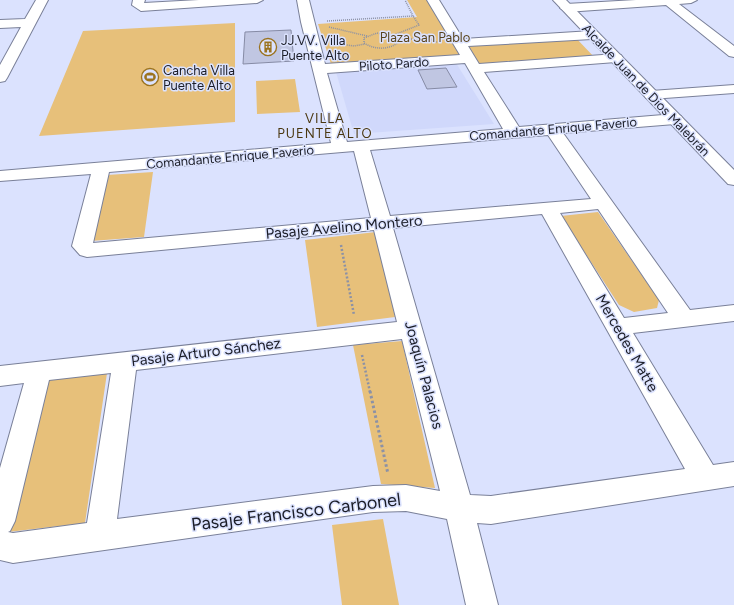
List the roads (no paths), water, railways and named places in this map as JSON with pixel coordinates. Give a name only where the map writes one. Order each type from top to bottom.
[{"type":"street","points":[[2,70],[42,0]]},
{"type":"street","points":[[139,3],[257,0]]},
{"type":"street","name":"Joaquín Palacios","points":[[304,0],[307,22],[319,69],[383,223],[459,508],[482,605]]},
{"type":"street","points":[[433,0],[514,133]]},
{"type":"street","points":[[562,4],[668,2],[692,0]]},
{"type":"street","points":[[668,2],[734,53]]},
{"type":"street","name":"Alcalde Juan de Dios Malebrán","points":[[562,4],[734,180]]},
{"type":"street","points":[[0,24],[30,23]]},
{"type":"street","points":[[458,42],[592,35]]},
{"type":"street","name":"Piloto Pardo","points":[[319,69],[616,58]]},
{"type":"street","points":[[651,95],[734,88]]},
{"type":"street","name":"Comandante Enrique Faverio","points":[[0,176],[675,119]]},
{"type":"street","points":[[552,129],[684,319]]},
{"type":"street","name":"Pasaje Avelino Montero","points":[[101,168],[83,244],[84,248],[91,250],[603,203]]},
{"type":"street","name":"Mercedes Matte","points":[[548,208],[706,479]]},
{"type":"street","points":[[617,327],[734,314]]},
{"type":"street","name":"Pasaje Arturo Sánchez","points":[[0,376],[411,329]]},
{"type":"street","points":[[100,536],[124,362]]},
{"type":"street","points":[[0,521],[39,372]]},
{"type":"street","name":"Pasaje Francisco Carbonel","points":[[0,545],[13,548],[393,498],[426,501],[478,511],[503,509],[734,474]]},
{"type":"place","name":"JJ.VV. Villa Puente Alto","points":[[268,47]]},
{"type":"place","name":"Cancha Villa Puente Alto","points":[[150,77]]},
{"type":"district","name":"VILLA PUENTE ALTO","points":[[325,126]]},
{"type":"park label","name":"Plaza San Pablo","points":[[425,37]]}]
